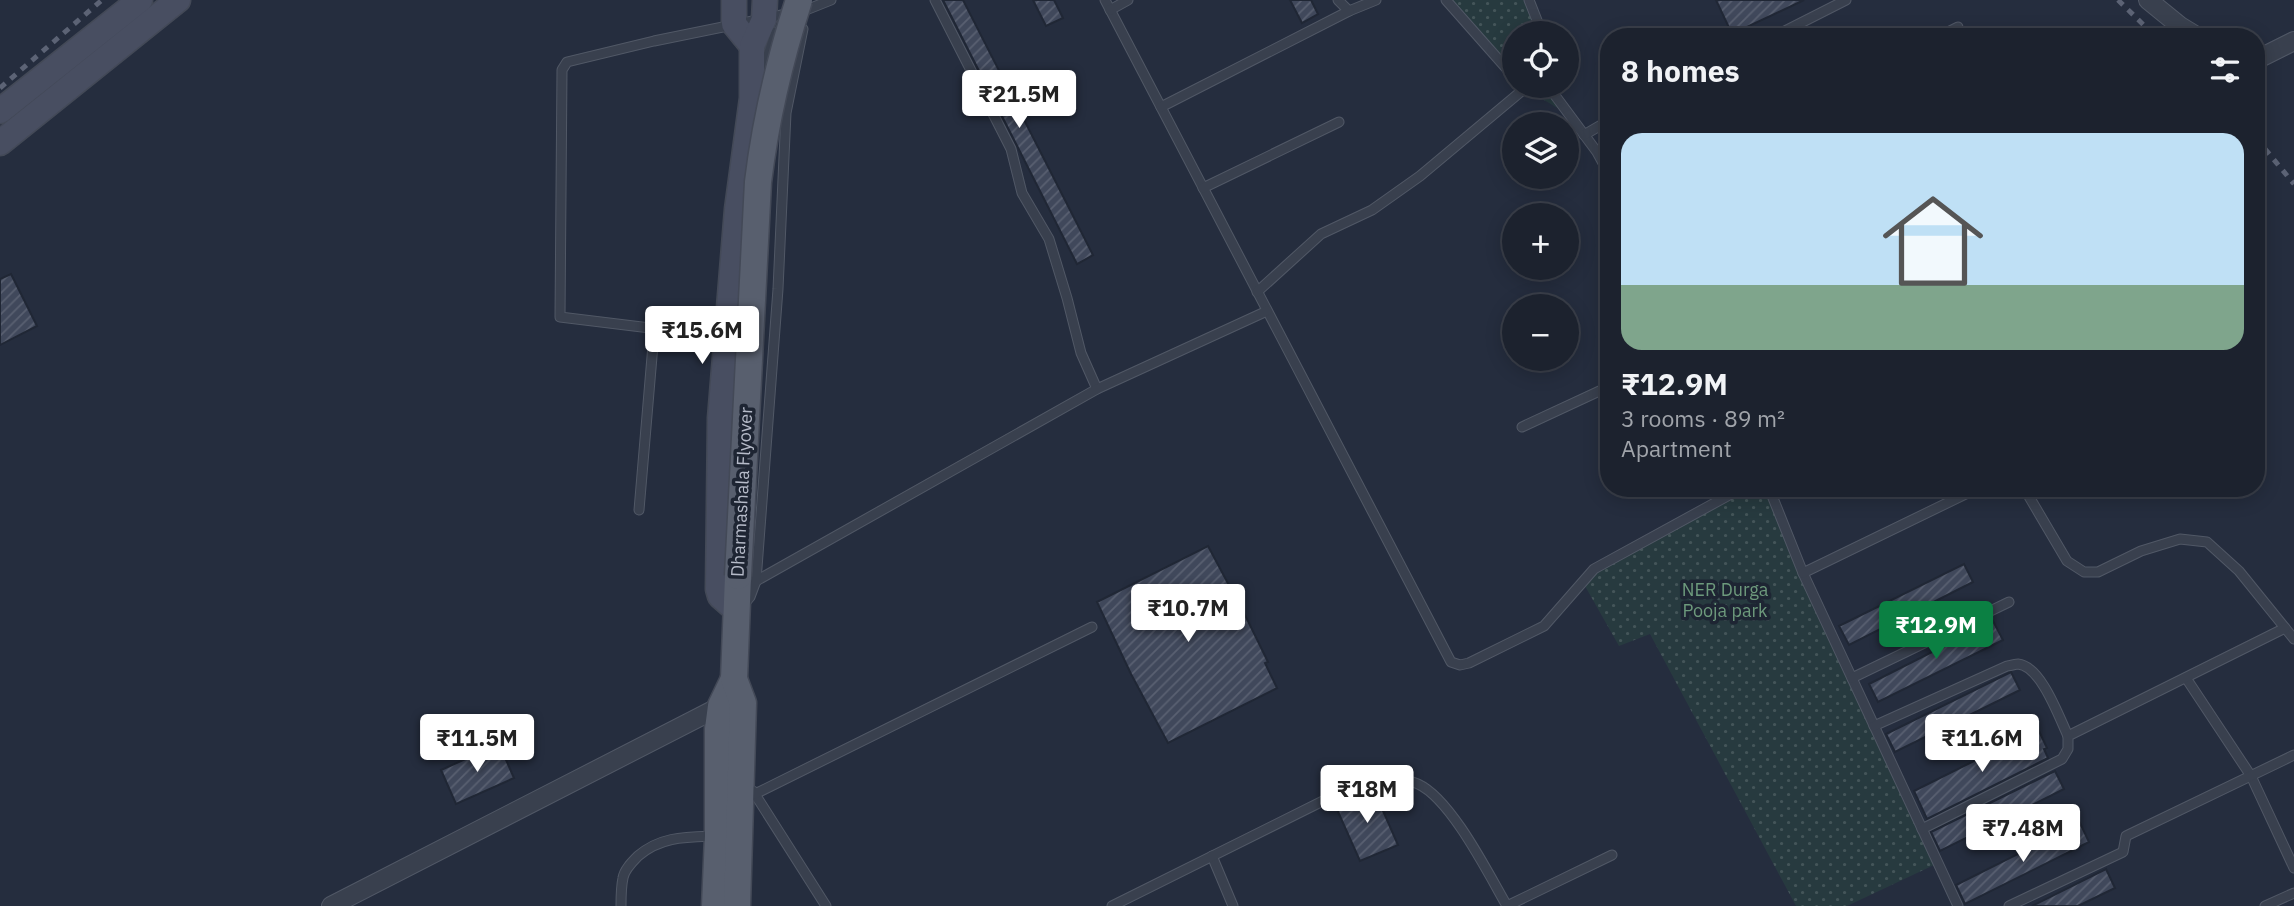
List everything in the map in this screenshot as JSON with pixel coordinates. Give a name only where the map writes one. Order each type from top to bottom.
[{"type":"main road","name":"Dharmashala Flyover","points":[[732,696],[736,610],[747,579],[758,182],[784,8]]},
{"type":"main road","points":[[715,906],[729,836],[748,785],[732,696]]},
{"type":"main road","points":[[732,696],[718,729],[737,906]]},
{"type":"street","points":[[0,111],[140,0]]},
{"type":"street","points":[[0,143],[178,0]]},
{"type":"street","points":[[2148,0],[2183,28]]},
{"type":"street","points":[[752,46],[784,8]]},
{"type":"street","points":[[734,12],[752,46],[752,98],[737,209],[720,418],[718,589],[720,596],[736,610]]},
{"type":"street","points":[[2265,56],[2294,41]]},
{"type":"street","points":[[331,906],[732,696]]},
{"type":"lane","points":[[639,510],[654,333],[650,328],[560,317],[562,70],[567,62],[734,12],[784,8],[831,0]]},
{"type":"lane","points":[[935,0],[1011,149],[1023,193],[1049,239],[1068,298],[1081,353],[1097,389]]},
{"type":"lane","points":[[1105,0],[1451,662],[1460,665],[1545,626],[1594,569],[1726,497]]},
{"type":"lane","points":[[1110,10],[1128,0]]},
{"type":"lane","points":[[1338,0],[1349,11]]},
{"type":"lane","points":[[1161,107],[1349,11],[1376,0]]},
{"type":"lane","points":[[1446,0],[1502,64]]},
{"type":"lane","points":[[1529,0],[1537,21]]},
{"type":"lane","points":[[1791,28],[1846,0]]},
{"type":"lane","points":[[752,98],[784,8]]},
{"type":"lane","points":[[1257,292],[1321,234],[1372,210],[1420,176],[1513,98]]},
{"type":"lane","points":[[1557,98],[1600,160]]},
{"type":"lane","points":[[1203,188],[1339,122]]},
{"type":"lane","points":[[1584,135],[1600,126]]},
{"type":"lane","points":[[747,579],[1097,389],[1267,311]]},
{"type":"lane","points":[[1522,427],[1600,391]]},
{"type":"lane","points":[[1776,497],[1803,573],[1958,906]]},
{"type":"lane","points":[[1803,573],[1959,497]]},
{"type":"lane","points":[[2029,497],[2067,561],[2084,572],[2098,572],[2141,551],[2180,538],[2207,542],[2239,571],[2294,639]]},
{"type":"lane","points":[[1852,678],[2009,602]]},
{"type":"lane","points":[[826,906],[748,785],[1092,627]]},
{"type":"lane","points":[[2068,736],[2285,628]]},
{"type":"lane","points":[[1874,726],[2007,666],[2018,664],[2028,667],[2038,675],[2068,736],[2068,749],[2062,759],[1922,829]]},
{"type":"lane","points":[[2186,678],[2251,776],[2294,868]]},
{"type":"lane","points":[[2009,906],[2123,852],[2126,836],[2294,755]]},
{"type":"lane","points":[[1112,906],[1369,778],[1392,778],[1419,785],[1453,814],[1507,906],[1612,855]]},
{"type":"lane","points":[[621,906],[623,876],[632,861],[645,849],[675,837],[729,836]]},
{"type":"lane","points":[[1212,856],[1233,906]]},
{"type":"lane","points":[[2265,906],[2294,893]]},
{"type":"green space","points":[[1451,0],[1533,0],[1539,21],[1502,21],[1502,61]]},
{"type":"green space","points":[[1541,98],[1562,98],[1564,112]]},
{"type":"green space","name":"NER Durga Pooja park","points":[[1732,497],[1773,497],[1803,573],[1934,865],[1847,906],[1796,906],[1650,634],[1619,646],[1585,586],[1594,569]]},
{"type":"building","points":[[943,0],[963,0],[1093,255],[1077,264]]},
{"type":"building","points":[[1033,0],[1054,0],[1063,18],[1046,26]]},
{"type":"building","points":[[1290,0],[1311,0],[1318,14],[1302,23]]},
{"type":"building","points":[[1716,0],[1804,0],[1745,28],[1729,28]]},
{"type":"building","points":[[11,274],[37,326],[0,345],[0,279]]},
{"type":"building","points":[[1208,546],[1268,662],[1265,663],[1277,688],[1168,743],[1097,602]]},
{"type":"building","points":[[1964,564],[1973,582],[1849,645],[1839,626]]},
{"type":"building","points":[[1993,621],[2003,640],[1878,702],[1869,684]]},
{"type":"building","points":[[2011,672],[2020,690],[1895,752],[1886,734]]},
{"type":"building","points":[[2038,729],[2047,748],[2044,749],[2048,758],[1927,819],[1914,791]]},
{"type":"building","points":[[499,744],[514,778],[456,804],[441,770]]},
{"type":"building","points":[[2055,771],[2064,789],[1940,851],[1931,832]]},
{"type":"building","points":[[1373,788],[1398,845],[1360,861],[1335,805]]},
{"type":"building","points":[[2080,823],[2089,842],[1965,904],[1956,885]]},
{"type":"building","points":[[2106,869],[2115,888],[2078,906],[2032,906]]},
{"type":"railway","points":[[0,88],[102,0]]},
{"type":"railway","points":[[2118,0],[2147,28]]},
{"type":"railway","points":[[2265,149],[2294,184]]}]
